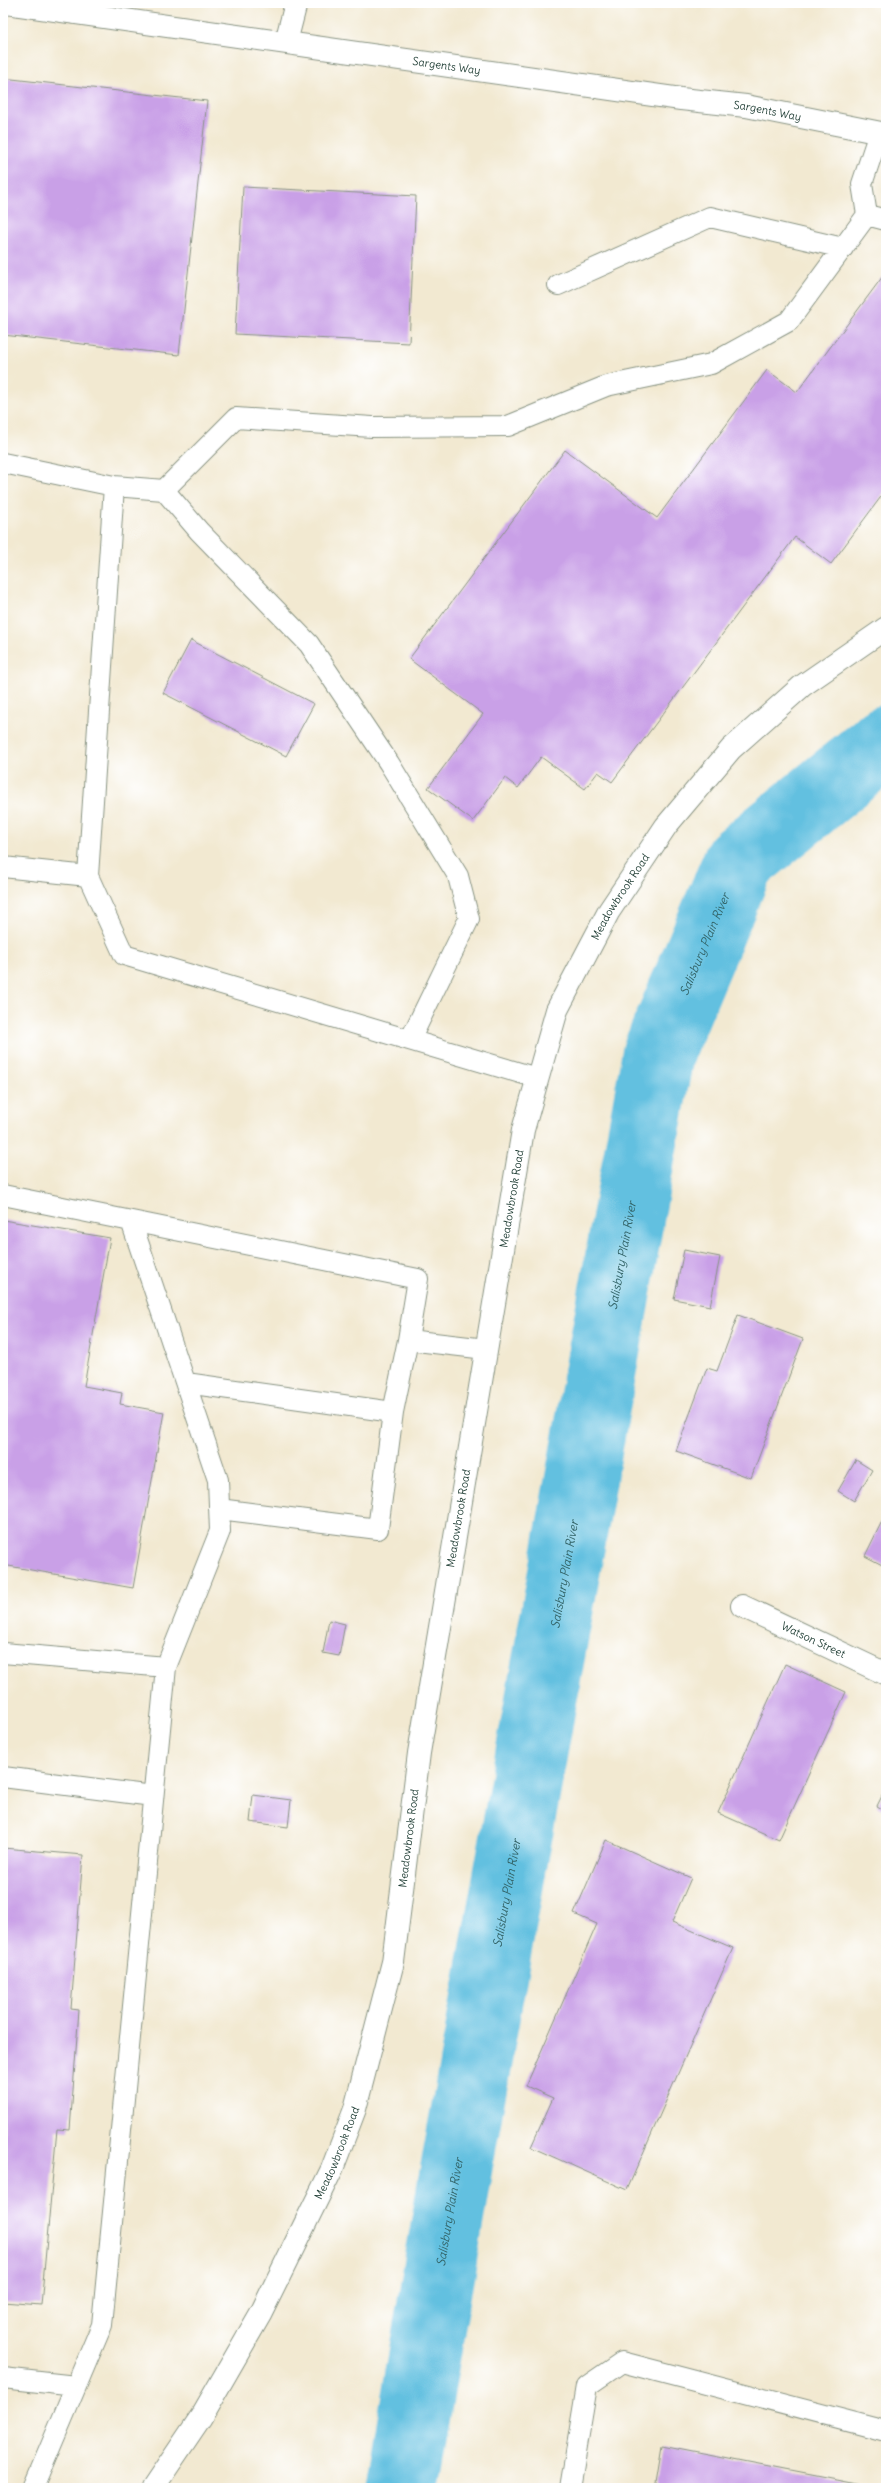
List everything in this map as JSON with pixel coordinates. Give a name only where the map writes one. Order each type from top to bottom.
[{"type":"street","name":"Sargents Way","points":[[6,3],[681,99],[746,106],[882,134]]},
{"type":"street","points":[[286,42],[296,3]]},
{"type":"street","name":"Meadowbrook Road","points":[[154,2488],[201,2417],[261,2313],[332,2169],[355,2110],[393,1962],[420,1752],[523,1130],[557,1010],[609,912],[666,826],[731,750],[802,686],[886,628]]},
{"type":"street","name":"Watson Street","points":[[742,1606],[886,1674]]},
{"type":"lane","points":[[164,490],[236,418],[372,427],[508,426],[606,386],[711,364],[789,321],[867,215],[862,184],[882,134]]},
{"type":"lane","points":[[867,215],[886,220]]},
{"type":"lane","points":[[558,285],[710,217],[843,248]]},
{"type":"lane","points":[[3,463],[114,486],[164,490],[199,531],[310,644],[389,763],[458,876],[469,919],[410,1040]]},
{"type":"lane","points":[[114,486],[88,876],[124,955],[538,1078]]},
{"type":"lane","points":[[3,867],[88,876]]},
{"type":"lane","points":[[3,1195],[418,1279],[408,1340],[393,1412],[378,1529],[219,1509]]},
{"type":"lane","points":[[32,2488],[102,2325],[166,1667],[220,1531],[218,1480],[131,1221]]},
{"type":"lane","points":[[408,1340],[486,1349]]},
{"type":"lane","points":[[186,1383],[393,1412]]},
{"type":"lane","points":[[3,1653],[166,1667]]},
{"type":"lane","points":[[3,1777],[153,1796]]},
{"type":"lane","points":[[570,2488],[588,2386],[622,2362],[886,2431]]},
{"type":"lane","points":[[3,2378],[76,2386]]},
{"type":"building","points":[[3,78],[207,101],[179,355],[3,335]]},
{"type":"building","points":[[243,187],[416,196],[409,343],[235,334]]},
{"type":"building","points":[[886,272],[886,490],[831,564],[795,537],[612,782],[598,772],[585,789],[541,757],[518,788],[505,778],[473,821],[428,788],[483,714],[409,659],[565,450],[657,518],[767,370],[797,392]]},
{"type":"building","points":[[191,640],[314,704],[286,756],[163,693]]},
{"type":"building","points":[[3,1220],[110,1238],[84,1386],[122,1393],[120,1404],[164,1412],[133,1588],[3,1565]]},
{"type":"building","points":[[684,1250],[720,1257],[710,1306],[674,1299]]},
{"type":"building","points":[[738,1315],[803,1339],[751,1478],[676,1451],[707,1368],[717,1371]]},
{"type":"building","points":[[856,1460],[872,1470],[854,1501],[838,1491]]},
{"type":"building","points":[[886,1513],[886,1567],[865,1556]]},
{"type":"building","points":[[329,1620],[345,1624],[339,1656],[323,1653]]},
{"type":"building","points":[[785,1664],[846,1692],[779,1840],[718,1813]]},
{"type":"building","points":[[886,1788],[886,1811],[877,1806]]},
{"type":"building","points":[[253,1795],[291,1800],[288,1827],[250,1822]]},
{"type":"building","points":[[606,1840],[691,1878],[672,1922],[733,1948],[627,2190],[531,2147],[553,2098],[526,2086],[597,1924],[574,1914]]},
{"type":"building","points":[[3,1848],[83,1855],[71,2009],[79,2010],[70,2130],[57,2129],[41,2305],[3,2302]]},
{"type":"building","points":[[662,2446],[873,2487],[873,2488],[655,2488]]},
{"type":"waterway","name":"Salisbury Plain River","points":[[402,2488],[456,2170],[658,1053],[739,861],[886,741]]}]
